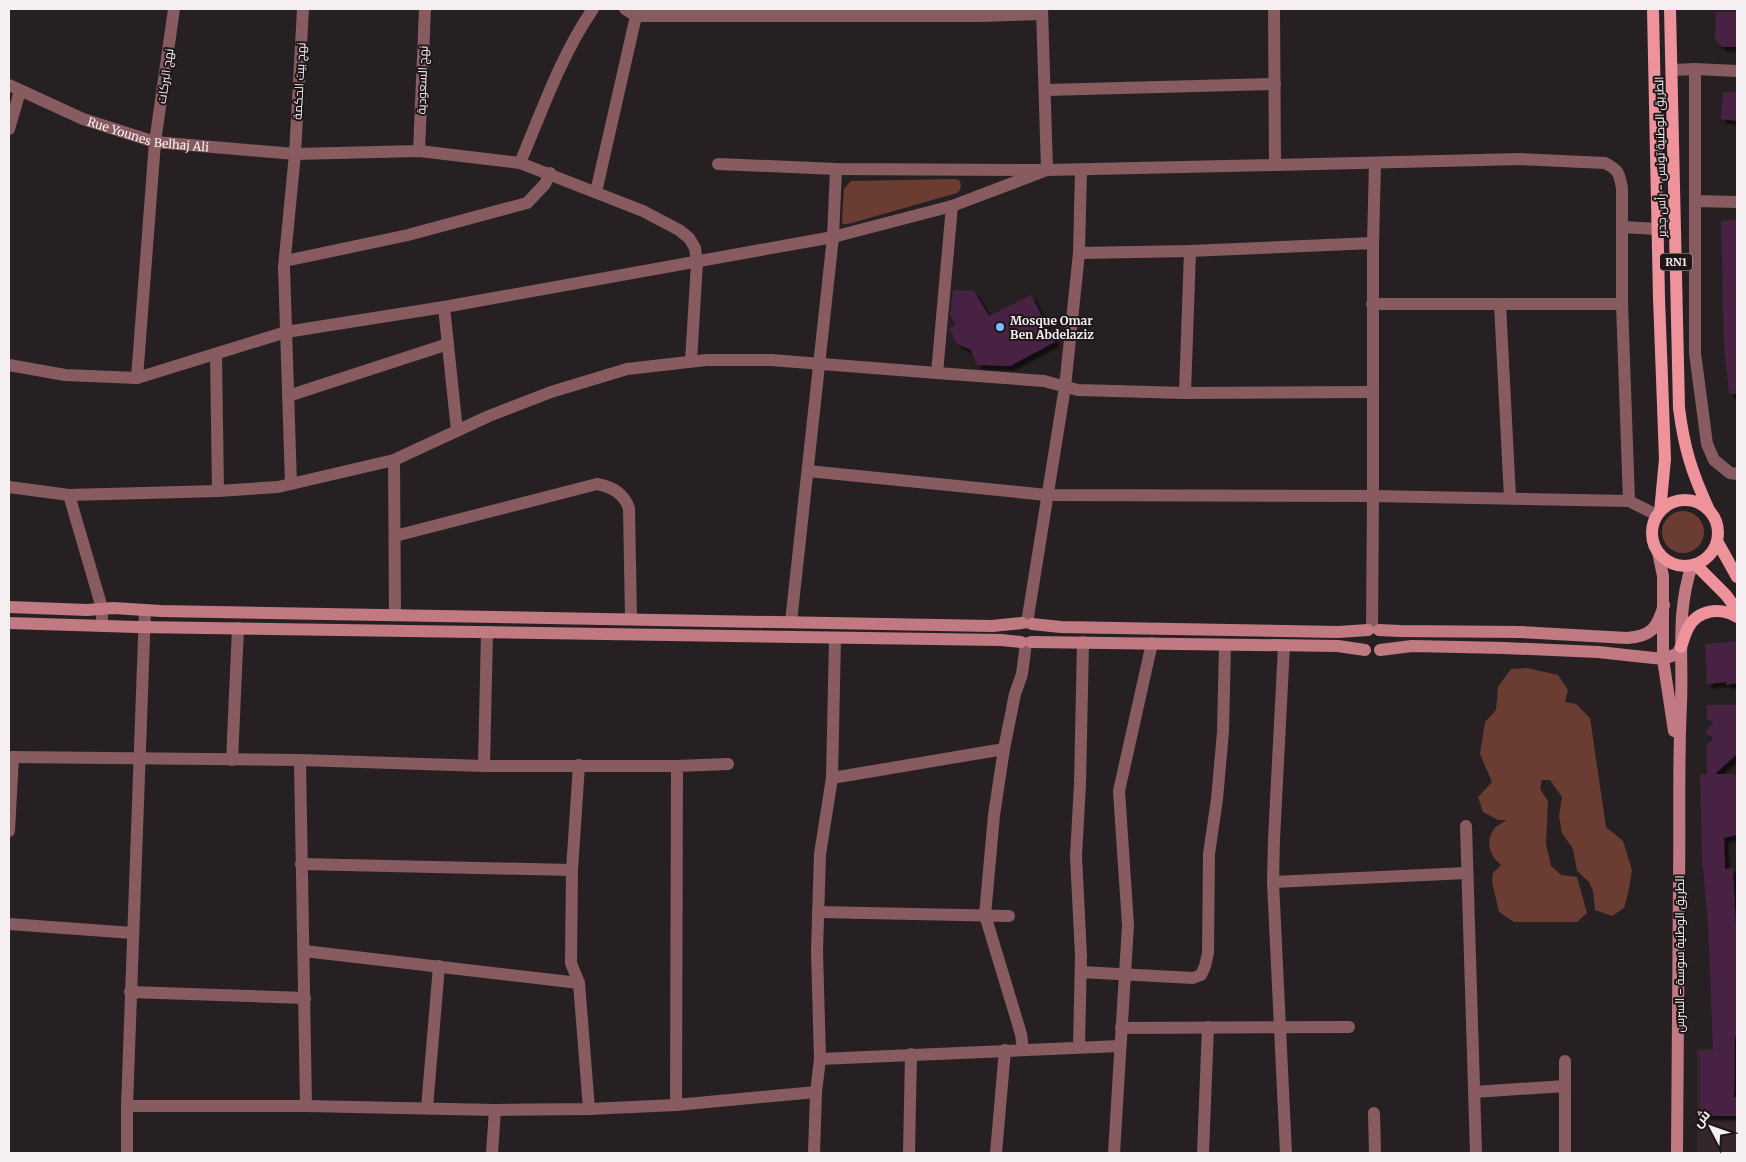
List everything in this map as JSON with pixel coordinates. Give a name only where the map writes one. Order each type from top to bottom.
[{"type":"main road","name":"الطريق الوطنية تونس - رأس جدير","points":[[1653,9],[1659,298],[1665,459],[1658,514]]},
{"type":"main road","name":"الطريق الوطنية تونس - رأس جدير","points":[[1670,9],[1679,408],[1683,439],[1689,461],[1709,510]]},
{"type":"main road","points":[[1658,514],[1668,505],[1678,500],[1700,503],[1709,510]]},
{"type":"main road","name":"RN1","points":[[1709,510],[1715,519],[1718,530],[1717,541],[1737,577]]},
{"type":"main road","name":"RN1","points":[[1658,514],[1653,524],[1652,534],[1658,552]]},
{"type":"main road","points":[[1658,552],[1664,559],[1673,564],[1682,566],[1693,565],[1705,559],[1717,541]]},
{"type":"main road","name":"الطريق الوطنية سوسة - السرس","points":[[1658,552],[1663,576],[1663,659],[1678,755]]},
{"type":"main road","points":[[1693,565],[1726,595],[1737,610]]},
{"type":"main road","name":"الطريق الوطنية سوسة - السرس","points":[[1677,1153],[1678,755],[1681,694],[1681,616],[1684,594],[1693,565]]},
{"type":"main road","points":[[9,607],[992,626],[1027,623],[1061,627],[1338,632],[1373,629],[1521,632],[1627,638],[1639,637],[1650,632],[1658,623],[1664,605]]},
{"type":"main road","points":[[9,623],[144,627],[1000,640],[1026,643],[1083,642],[1347,646],[1373,652],[1401,646],[1487,647],[1598,652],[1663,659],[1677,654],[1688,627],[1701,615],[1713,610],[1728,611],[1737,616]]},
{"type":"main road","points":[[1027,623],[1036,633],[1034,640],[1026,643],[1018,640],[1015,633],[1017,627],[1027,623]]},
{"type":"main road","points":[[1366,650],[1361,643],[1361,639],[1365,632],[1373,629],[1382,632],[1385,640],[1385,644],[1380,650]]},
{"type":"street","name":"نهج البركات","points":[[137,378],[155,142],[174,9]]},
{"type":"street","name":"نهج بيت الحكمة","points":[[290,484],[285,261],[295,154],[303,9]]},
{"type":"street","name":"نهج السعودية","points":[[419,151],[425,9]]},
{"type":"street","points":[[520,163],[576,36],[594,9]]},
{"type":"street","points":[[625,9],[636,16],[1042,11],[1046,90],[1047,170]]},
{"type":"street","points":[[1274,9],[1275,166]]},
{"type":"street","points":[[596,192],[636,16]]},
{"type":"street","points":[[1695,69],[1696,353],[1707,444],[1714,460],[1730,473],[1737,474]]},
{"type":"street","points":[[1672,70],[1737,71]]},
{"type":"street","points":[[1046,90],[1275,84]]},
{"type":"street","name":"Rue Younes Belhaj Ali","points":[[14,88],[83,119],[155,142],[295,154],[419,151],[520,163],[550,173],[643,211],[679,230],[689,238],[694,248],[697,263]]},
{"type":"street","points":[[9,128],[14,88]]},
{"type":"street","points":[[718,164],[836,169],[1080,170],[1521,159],[1605,163],[1614,168],[1619,174],[1622,188],[1622,304],[1629,501]]},
{"type":"street","points":[[1373,629],[1372,304],[1375,162]]},
{"type":"street","points":[[791,622],[833,237],[836,169]]},
{"type":"street","points":[[9,365],[65,375],[137,378],[286,332],[444,307],[697,263],[833,237],[952,206],[1047,170]]},
{"type":"street","points":[[1027,623],[1065,387],[1079,253],[1080,170]]},
{"type":"street","points":[[285,261],[408,235],[527,203],[545,184],[550,173]]},
{"type":"street","points":[[1674,212],[1695,206],[1737,202]]},
{"type":"street","points":[[937,373],[952,206]]},
{"type":"street","points":[[1622,228],[1658,229]]},
{"type":"street","points":[[1079,253],[1373,243]]},
{"type":"street","points":[[1186,393],[1190,250]]},
{"type":"street","points":[[691,361],[697,263]]},
{"type":"street","points":[[1372,304],[1622,304]]},
{"type":"street","points":[[1500,304],[1510,498]]},
{"type":"street","points":[[444,307],[457,431]]},
{"type":"street","points":[[288,396],[448,344]]},
{"type":"street","points":[[1677,355],[1696,353]]},
{"type":"street","points":[[216,354],[218,491]]},
{"type":"street","points":[[9,487],[69,495],[218,491],[278,487],[394,460],[457,431],[551,392],[627,369],[691,361],[771,360],[1044,382],[1078,390],[1186,393],[1373,392]]},
{"type":"street","points":[[394,460],[395,615]]},
{"type":"street","points":[[808,471],[1047,495],[1372,496],[1629,501],[1658,514]]},
{"type":"street","points":[[395,536],[597,484],[609,486],[626,500],[629,508],[631,619]]},
{"type":"street","points":[[69,495],[102,608],[102,626]]},
{"type":"street","points":[[127,1153],[130,992],[145,610]]},
{"type":"street","points":[[232,760],[238,628]]},
{"type":"street","points":[[484,766],[487,632]]},
{"type":"street","points":[[814,1153],[816,1092],[820,1059],[817,952],[820,854],[832,778],[835,638]]},
{"type":"street","points":[[1079,1047],[1081,972],[1076,856],[1080,784],[1083,642]]},
{"type":"street","points":[[1023,1050],[1021,1034],[985,915],[994,815],[1004,749],[1015,694],[1022,674],[1026,643]]},
{"type":"street","points":[[1114,1153],[1128,925],[1119,790],[1152,644]]},
{"type":"street","points":[[1081,972],[1193,978],[1201,975],[1205,966],[1208,954],[1209,854],[1217,799],[1223,732],[1224,645]]},
{"type":"street","points":[[1284,646],[1274,839],[1274,882],[1286,1153]]},
{"type":"street","points":[[832,778],[1004,749]]},
{"type":"street","points":[[9,831],[11,757],[300,760],[484,766],[677,766],[728,764]]},
{"type":"street","points":[[300,760],[306,1106]]},
{"type":"street","points":[[579,765],[572,870],[571,963],[579,983],[589,1109]]},
{"type":"street","points":[[676,1105],[677,766]]},
{"type":"street","points":[[1466,826],[1476,1153]]},
{"type":"street","points":[[301,864],[572,870]]},
{"type":"street","points":[[1274,882],[1467,873]]},
{"type":"street","points":[[818,912],[1009,916]]},
{"type":"street","points":[[9,924],[133,933]]},
{"type":"street","points":[[304,951],[579,983]]},
{"type":"street","points":[[427,1108],[439,966]]},
{"type":"street","points":[[130,992],[305,998]]},
{"type":"street","points":[[1121,1028],[1350,1027]]},
{"type":"street","points":[[1204,1153],[1208,1028]]},
{"type":"street","points":[[820,1059],[1120,1046]]},
{"type":"street","points":[[996,1153],[1005,1050]]},
{"type":"street","points":[[909,1153],[911,1054]]},
{"type":"street","points":[[1564,1061],[1565,1153]]},
{"type":"street","points":[[1474,1092],[1564,1086]]},
{"type":"street","points":[[127,1106],[306,1106],[494,1110],[589,1109],[676,1105],[816,1092]]},
{"type":"street","points":[[492,1153],[494,1110]]},
{"type":"street","points":[[1374,1113],[1375,1153]]},
{"type":"shaded area","points":[[959,180],[961,184],[960,190],[957,193],[843,224],[844,189],[851,181]]},
{"type":"shaded area","points":[[1683,511],[1698,517],[1704,532],[1698,547],[1683,553],[1668,547],[1662,532],[1668,517]]},
{"type":"shaded area","points":[[1527,668],[1558,675],[1568,690],[1565,702],[1576,704],[1590,718],[1606,827],[1623,841],[1632,870],[1624,908],[1612,916],[1595,910],[1593,891],[1589,882],[1577,871],[1573,849],[1562,833],[1559,816],[1562,797],[1550,780],[1542,780],[1540,789],[1548,801],[1546,844],[1551,866],[1561,875],[1577,877],[1587,913],[1577,922],[1514,922],[1499,912],[1492,882],[1493,873],[1501,865],[1494,857],[1489,844],[1491,834],[1495,828],[1507,820],[1498,820],[1483,812],[1478,797],[1492,782],[1480,754],[1485,722],[1496,710],[1498,687],[1511,669]]},
{"type":"shaded area","points":[[1737,1047],[1737,1153],[1697,1153],[1697,1049]]},
{"type":"building","points":[[1716,12],[1737,12],[1737,47],[1722,47],[1715,39]]},
{"type":"building","points":[[1723,92],[1737,92],[1737,121],[1721,119]]},
{"type":"building","points":[[1737,220],[1737,394],[1729,394],[1724,344],[1721,221]]},
{"type":"building","name":"Mosque Omar Ben Abdelaziz","points":[[953,290],[974,291],[989,316],[1031,295],[1055,342],[1010,366],[977,365],[971,350],[957,344],[949,328],[956,325],[950,315]]},
{"type":"building","points":[[1737,641],[1737,683],[1726,685],[1726,682],[1707,684],[1705,644]]},
{"type":"building","points":[[1707,705],[1737,705],[1737,754],[1715,774],[1737,774],[1737,835],[1724,838],[1725,869],[1733,868],[1737,947],[1737,1037],[1735,1037],[1734,1097],[1737,1097],[1737,1116],[1700,1116],[1700,1051],[1713,1051],[1708,923],[1702,858],[1700,774],[1707,774],[1707,745],[1713,739],[1705,732],[1713,723],[1707,718]]},
{"type":"place","name":"Mosque Omar Ben Abdelaziz","points":[[1000,327]]}]
